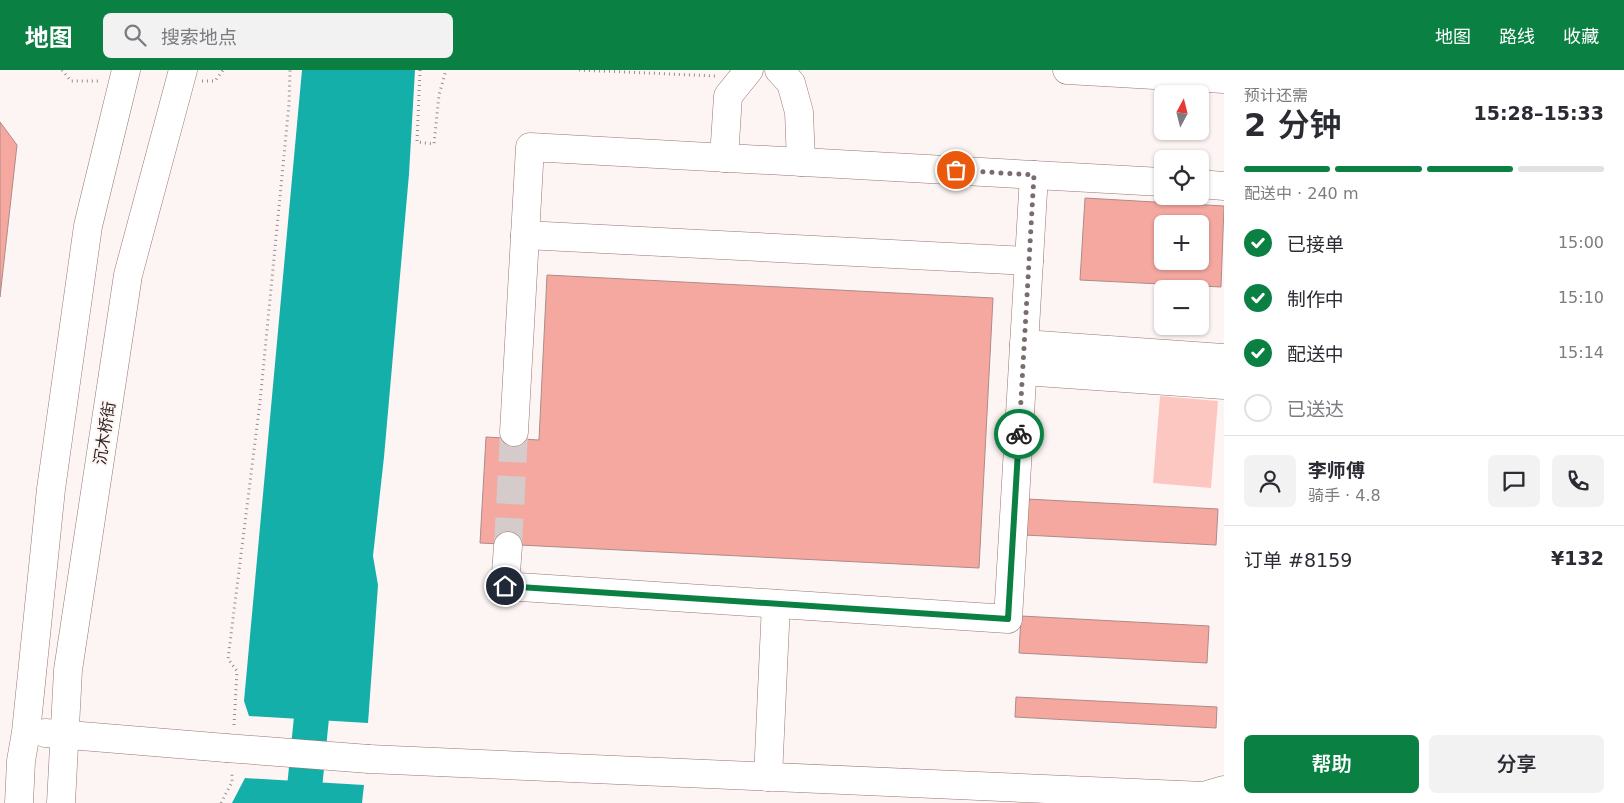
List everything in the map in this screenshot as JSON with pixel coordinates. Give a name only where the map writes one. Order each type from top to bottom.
[{"type":"street","points":[[19,803],[21,761],[26,732],[51,489],[88,226],[126,70]]},
{"type":"street","name":"沉木桥街","points":[[61,803],[68,670],[128,275],[183,70]]},
{"type":"street","points":[[779,70],[791,83],[799,112],[801,162]]},
{"type":"street","points":[[1067,70],[1224,79]]},
{"type":"street","points":[[724,158],[728,96],[746,74]]},
{"type":"street","points":[[514,432],[530,147],[1154,182]]},
{"type":"street","points":[[508,546],[505,586],[1008,619],[1034,175]]},
{"type":"street","points":[[1209,185],[1224,186]]},
{"type":"street","points":[[525,235],[1029,261]]},
{"type":"street","points":[[1024,344],[1224,358]]},
{"type":"street","points":[[1023,371],[1224,385]]},
{"type":"street","points":[[768,776],[776,604]]},
{"type":"street","points":[[26,732],[64,733],[369,758],[1204,796],[1224,790]]},
{"type":"path","points":[[221,803],[232,782],[231,746],[237,671],[228,659],[260,402],[290,70]]},
{"type":"path","points":[[420,70],[417,142],[434,144],[439,95],[446,70]]},
{"type":"path","points":[[579,70],[746,74]]},
{"type":"shaded area","points":[[1160,396],[1218,401],[1211,488],[1153,483]]},
{"type":"water","points":[[302,70],[415,70],[409,174],[384,457],[373,556],[378,585],[368,723],[249,716],[244,701]]},
{"type":"water","points":[[245,778],[364,785],[362,803],[232,803]]},
{"type":"building","points":[[0,122],[17,145],[0,297]]},
{"type":"building","points":[[1085,198],[1154,202],[1154,205],[1224,206],[1221,287],[1209,286],[1209,280],[1154,280],[1154,284],[1080,280]]},
{"type":"building","points":[[547,275],[993,298],[979,568],[480,543],[486,437],[539,440]]},
{"type":"building","points":[[1027,499],[1218,509],[1216,545],[1025,535]]},
{"type":"building","points":[[1021,616],[1209,626],[1207,663],[1019,653]]},
{"type":"building","points":[[1016,697],[1217,707],[1216,728],[1015,717]]},
{"type":"waterway","points":[[303,803],[316,672]]},
{"type":"tunnel","points":[[508,546],[514,432]]},
{"type":"way so far","points":[[956,170],[1034,175],[1019,434]]},
{"type":"route","points":[[505,586],[1008,619],[1019,434]]}]
